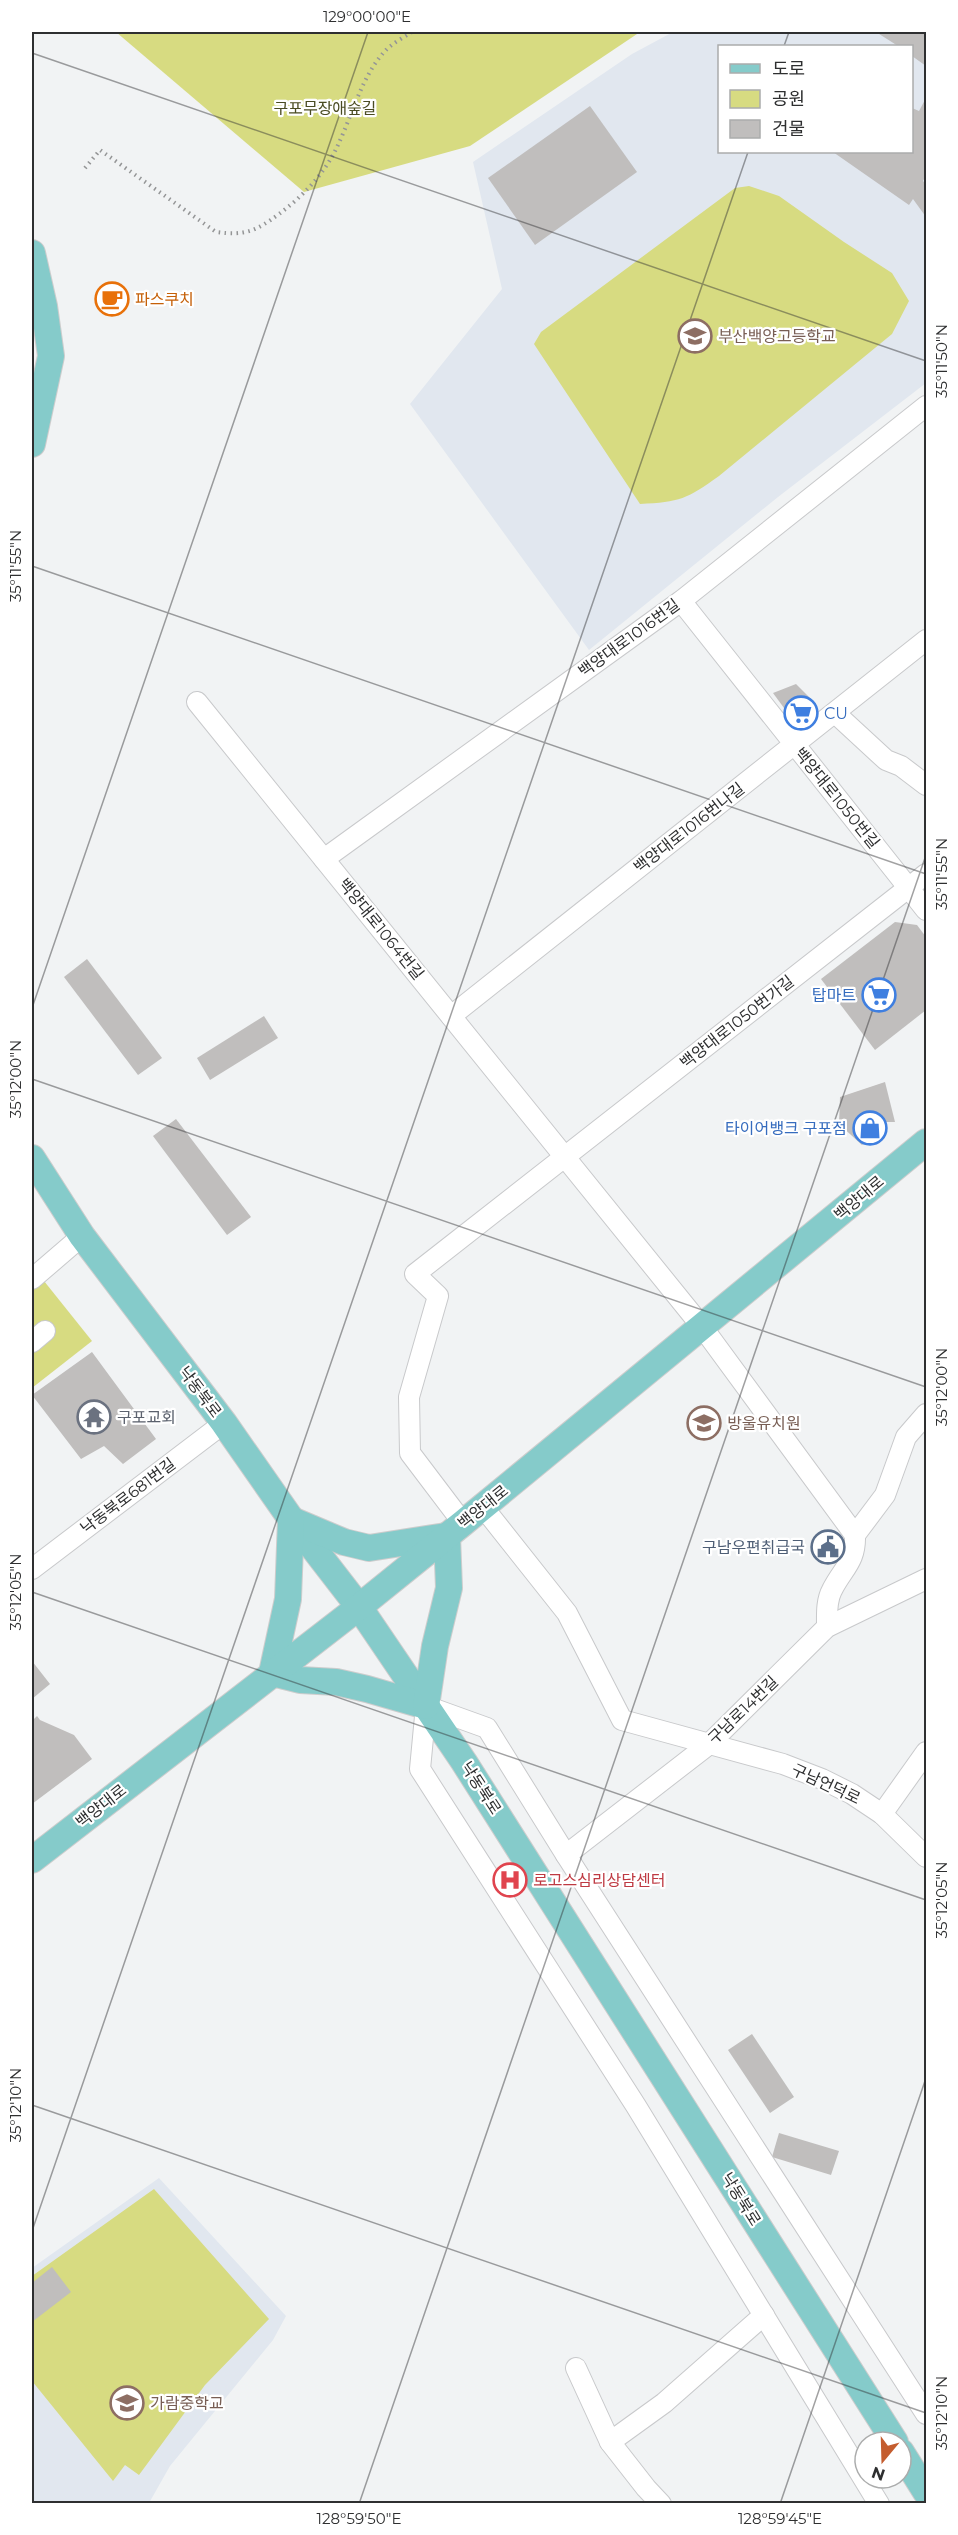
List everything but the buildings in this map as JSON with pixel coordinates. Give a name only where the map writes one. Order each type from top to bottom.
[{"type":"main road","points":[[32,252],[45,306],[51,356],[32,444]]},
{"type":"main road","name":"백양대로","points":[[32,1860],[359,1607],[703,1328],[927,1142]]},
{"type":"main road","name":"낙동북로","points":[[32,1158],[82,1236],[224,1423],[291,1519],[359,1607],[464,1762],[887,2430]]},
{"type":"main road","points":[[291,1519],[344,1542],[369,1548],[464,1522],[437,1636],[426,1706],[336,1682],[300,1680],[272,1673],[288,1599],[291,1519]]},
{"type":"main road","points":[[913,2470],[927,2492]]},
{"type":"street","name":"백양대로1016번길","points":[[324,859],[681,601],[927,406]]},
{"type":"street","name":"백양대로1050번길","points":[[681,601],[927,910]]},
{"type":"street","name":"백양대로1016번나길","points":[[451,1016],[927,640]]},
{"type":"street","name":"백양대로1064번길","points":[[197,702],[703,1328],[855,1535]]},
{"type":"street","points":[[835,713],[886,760],[901,766],[927,785]]},
{"type":"street","name":"백양대로1050번가길","points":[[565,1157],[927,874]]},
{"type":"street","name":"구남언덕로","points":[[565,1157],[415,1274],[438,1296],[409,1397],[410,1453],[464,1522],[567,1613],[622,1720],[783,1764],[822,1779],[852,1794],[882,1814],[927,1857]]},
{"type":"street","points":[[32,1279],[82,1236]]},
{"type":"street","points":[[827,1627],[827,1606],[831,1591],[856,1550],[855,1535],[885,1495],[906,1437],[927,1414]]},
{"type":"street","name":"낙동북로681번길","points":[[32,1569],[224,1423]]},
{"type":"street","name":"구남로14번길","points":[[566,1855],[708,1744],[827,1627],[927,1579]]},
{"type":"street","points":[[879,2504],[764,2315],[420,1768],[426,1706],[487,1728],[566,1855],[927,2414]]},
{"type":"street","points":[[882,1814],[927,1752]]},
{"type":"street","points":[[610,2442],[664,2403],[764,2315]]},
{"type":"street","points":[[576,2368],[610,2442],[645,2488],[661,2504]]},
{"type":"street","points":[[907,2383],[927,2391]]},
{"type":"path","points":[[85,168],[100,150],[216,232],[237,235],[258,229],[292,204],[321,174],[336,150],[369,76],[386,50],[412,32]]},
{"type":"shaded area","name":"부산백양고등학교","points":[[673,32],[926,32],[926,383],[778,497],[589,650],[410,404],[502,289],[473,162],[632,54]]},
{"type":"shaded area","name":"가람중학교","points":[[159,2178],[286,2316],[273,2340],[170,2466],[149,2503],[32,2503],[32,2268]]},
{"type":"green space","name":"구포무장애숲길","points":[[116,32],[640,32],[470,146],[304,192]]},
{"type":"green space","points":[[749,186],[779,196],[892,273],[909,301],[892,334],[719,476],[699,490],[682,498],[640,504],[534,344],[541,332],[735,188]]},
{"type":"green space","points":[[32,1266],[92,1341],[32,1388]]},
{"type":"green space","name":"가람중학교","points":[[154,2189],[269,2319],[205,2385],[139,2475],[125,2465],[113,2481],[32,2381],[32,2276]]},
{"type":"place","name":"파스쿠치","points":[[112,299]]},
{"type":"place","name":"부산백양고등학교","points":[[695,336]]},
{"type":"place","name":"CU","points":[[801,713]]},
{"type":"place","name":"탑마트","points":[[879,995]]},
{"type":"place","name":"타이어뱅크 구포점","points":[[870,1128]]},
{"type":"place","name":"구포교회","points":[[94,1417]]},
{"type":"place","name":"방울유치원","points":[[704,1423]]},
{"type":"place","name":"구남우편취급국","points":[[828,1547]]},
{"type":"place","name":"로고스심리상담센터","points":[[510,1880]]},
{"type":"place","name":"가람중학교","points":[[127,2403]]}]
